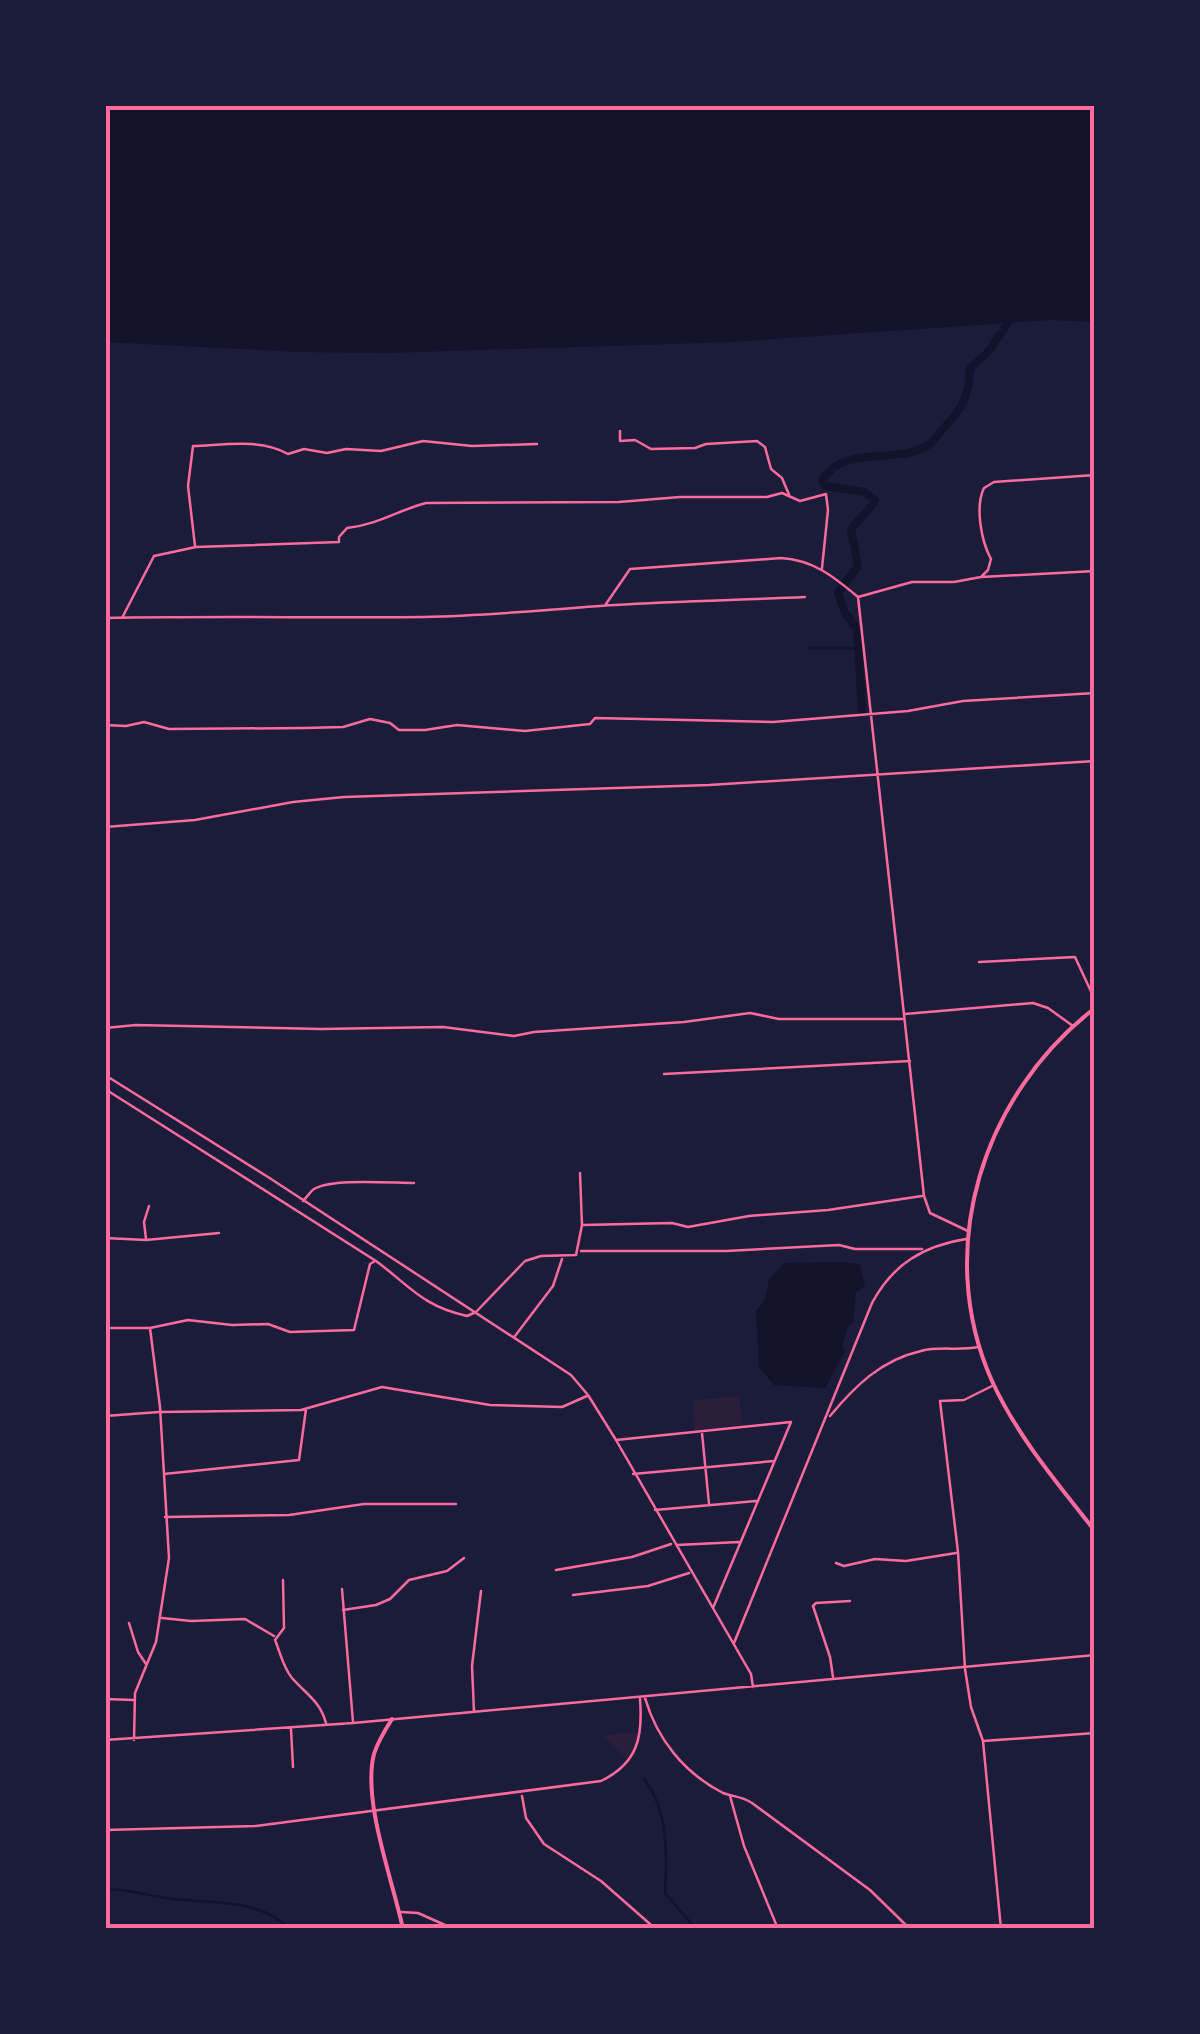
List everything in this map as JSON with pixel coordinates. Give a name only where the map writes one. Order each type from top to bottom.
[{"type":"street","points":[[620,431],[620,441],[635,440],[651,448],[757,441],[765,446],[771,468],[782,478],[790,498]]},
{"type":"street","points":[[196,547],[188,486],[193,446],[271,446],[288,454],[304,450],[380,451],[423,441],[472,446],[536,444]]},
{"type":"street","points":[[981,577],[988,570],[990,558],[985,549],[979,503],[984,488],[994,482],[1095,475]]},
{"type":"street","points":[[122,618],[154,556],[196,547],[339,542],[347,528],[375,525],[409,507],[426,503],[619,502],[767,497],[782,493],[800,501],[826,494],[822,568]]},
{"type":"street","points":[[605,606],[630,568],[800,559],[822,568],[858,597],[912,582],[1095,571]]},
{"type":"street","points":[[105,618],[428,617],[805,597]]},
{"type":"street","points":[[858,597],[924,1196],[930,1213],[968,1231]]},
{"type":"street","points":[[105,725],[144,722],[168,729],[306,728],[342,726],[370,719],[390,723],[399,730],[458,725],[525,732],[590,724],[595,718],[773,722],[871,715],[963,701],[1095,693]]},
{"type":"street","points":[[105,826],[195,820],[344,797],[709,785],[1095,761]]},
{"type":"street","points":[[979,962],[1075,957],[1095,1000]]},
{"type":"street","points":[[105,1028],[443,1026],[514,1036],[750,1013],[778,1019],[904,1016],[1033,1003],[1048,1008],[1073,1026]]},
{"type":"street","points":[[1095,1008],[1038,1062],[1005,1110],[980,1171],[968,1231],[968,1290],[979,1346],[994,1385],[1018,1429],[1095,1531]]},
{"type":"street","points":[[664,1074],[910,1061]]},
{"type":"street","points":[[105,1075],[570,1376],[616,1440],[632,1474],[752,1674],[754,1688]]},
{"type":"street","points":[[105,1089],[376,1261],[424,1302],[460,1315],[476,1312],[525,1261],[542,1256],[563,1257],[580,1251],[726,1252],[839,1245],[855,1249],[925,1249],[968,1239]]},
{"type":"street","points":[[580,1174],[580,1251]]},
{"type":"street","points":[[261,1188],[268,1178]]},
{"type":"street","points":[[304,1202],[311,1191],[321,1186],[349,1182],[414,1183]]},
{"type":"street","points":[[582,1225],[655,1223],[688,1227],[924,1196]]},
{"type":"street","points":[[146,1240],[144,1222],[148,1206]]},
{"type":"street","points":[[105,1238],[146,1240],[219,1234]]},
{"type":"street","points":[[733,1645],[872,1302],[884,1281],[925,1249]]},
{"type":"street","points":[[514,1338],[553,1286],[563,1257]]},
{"type":"street","points":[[105,1328],[150,1328],[188,1320],[268,1324],[290,1332],[354,1330],[370,1264],[376,1261]]},
{"type":"street","points":[[134,1740],[134,1700],[156,1642],[168,1570],[150,1328]]},
{"type":"street","points":[[826,1421],[851,1391],[879,1368],[921,1350],[979,1346]]},
{"type":"street","points":[[994,1385],[964,1400],[940,1401],[958,1552],[966,1668],[971,1708],[983,1742],[1001,1929]]},
{"type":"street","points":[[105,1416],[279,1412],[382,1387],[490,1405],[562,1407],[588,1396]]},
{"type":"street","points":[[162,1474],[299,1460],[307,1408]]},
{"type":"street","points":[[616,1440],[791,1422],[712,1610]]},
{"type":"street","points":[[702,1431],[709,1506]]},
{"type":"street","points":[[632,1474],[775,1461]]},
{"type":"street","points":[[654,1510],[758,1501]]},
{"type":"street","points":[[165,1517],[289,1515],[364,1504],[456,1504]]},
{"type":"street","points":[[556,1570],[632,1557],[674,1544],[741,1542]]},
{"type":"street","points":[[836,1563],[844,1566],[875,1558],[906,1561],[958,1552]]},
{"type":"street","points":[[343,1610],[376,1606],[390,1599],[408,1580],[446,1571],[464,1558]]},
{"type":"street","points":[[573,1595],[648,1586],[691,1573]]},
{"type":"street","points":[[275,1637],[284,1628],[284,1580]]},
{"type":"street","points":[[342,1590],[353,1723]]},
{"type":"street","points":[[474,1712],[472,1666],[481,1591]]},
{"type":"street","points":[[833,1680],[830,1656],[813,1606],[816,1602],[850,1601]]},
{"type":"street","points":[[160,1618],[245,1620],[275,1637],[288,1673],[320,1706],[326,1725]]},
{"type":"street","points":[[130,1623],[138,1652],[147,1666]]},
{"type":"street","points":[[105,1740],[353,1723],[1095,1655]]},
{"type":"street","points":[[105,1830],[256,1826],[602,1782],[637,1750],[642,1697]]},
{"type":"street","points":[[642,1697],[679,1761],[730,1795],[744,1797],[811,1845],[870,1890],[910,1929]]},
{"type":"street","points":[[105,1699],[134,1700]]},
{"type":"street","points":[[392,1719],[374,1755],[372,1770],[384,1855],[403,1929]]},
{"type":"street","points":[[291,1728],[293,1767]]},
{"type":"street","points":[[983,1742],[1095,1732]]},
{"type":"street","points":[[521,1794],[526,1818],[540,1840],[602,1881],[650,1924]]},
{"type":"street","points":[[730,1795],[744,1846],[778,1929]]},
{"type":"street","points":[[399,1912],[418,1913],[454,1929]]},
{"type":"shaded area","points":[[105,105],[1095,105],[1095,322],[1050,320],[731,342],[388,353],[105,342]]},
{"type":"shaded area","points":[[784,1263],[860,1264],[865,1286],[856,1292],[853,1323],[848,1326],[842,1346],[845,1351],[825,1388],[774,1385],[759,1367],[756,1311],[765,1299],[769,1280]]},
{"type":"shaded area","points":[[739,1396],[742,1425],[694,1430],[693,1400]]},
{"type":"shaded area","points":[[638,1732],[628,1761],[603,1735]]},
{"type":"waterway","points":[[862,711],[857,629],[845,613],[838,593],[858,566],[851,530],[875,500],[865,492],[826,486],[822,481],[844,462],[903,454],[931,443],[963,402],[970,368],[987,353],[1008,323]]},
{"type":"waterway","points":[[809,648],[859,648]]},
{"type":"waterway","points":[[644,1779],[662,1819],[665,1893],[696,1929]]},
{"type":"waterway","points":[[105,1890],[245,1906],[276,1918],[290,1929]]}]
